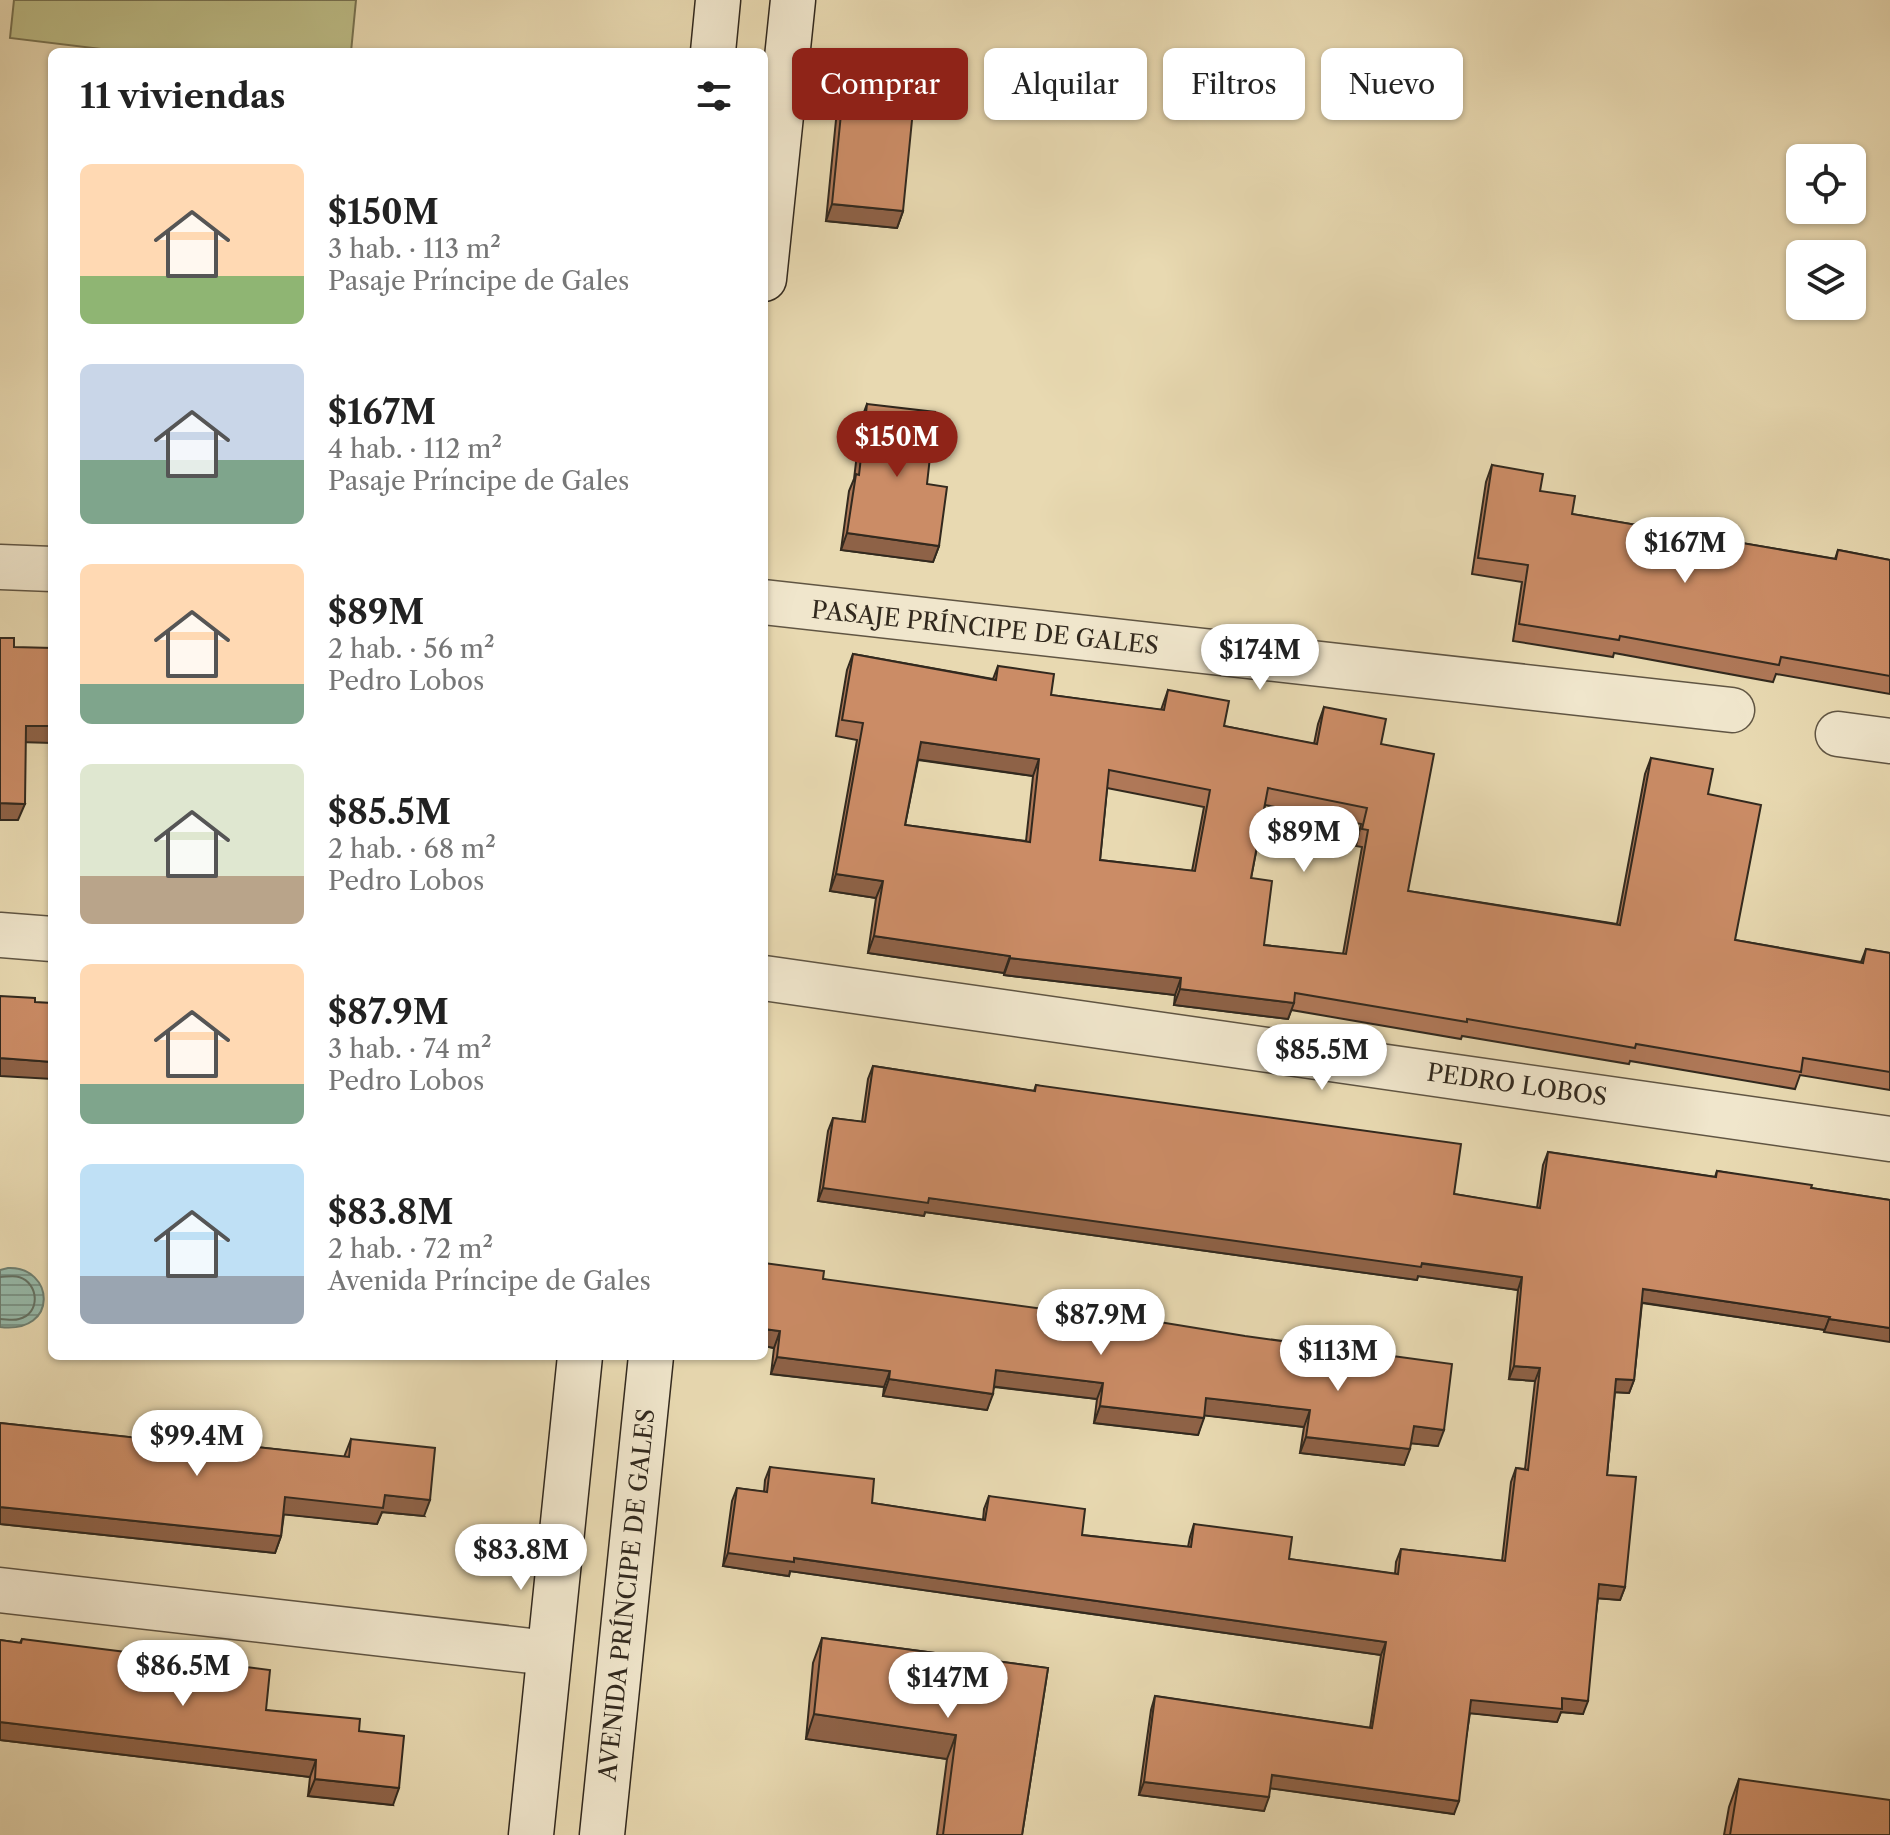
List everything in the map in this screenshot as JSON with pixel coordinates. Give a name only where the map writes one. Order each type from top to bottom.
[{"type":"street","points":[[713,48],[718,0]]},
{"type":"street","points":[[768,241],[793,0]]},
{"type":"street","points":[[0,567],[48,569]]},
{"type":"street","name":"PASAJE PRÍNCIPE DE GALES","points":[[768,602],[1732,710]]},
{"type":"street","points":[[1838,734],[1890,741]]},
{"type":"street","points":[[0,935],[48,939]]},
{"type":"street","name":"PEDRO LOBOS","points":[[768,979],[1890,1139]]},
{"type":"street","points":[[531,1835],[580,1360]]},
{"type":"street","name":"AVENIDA PRÍNCIPE DE GALES","points":[[602,1835],[651,1360]]},
{"type":"street","points":[[0,1590],[549,1653]]},
{"type":"green space","points":[[14,0],[356,0],[351,48],[93,48],[10,38]]},
{"type":"water","points":[[0,1270],[23,1270],[35,1277],[44,1299],[41,1311],[33,1320],[19,1326],[0,1327]]},
{"type":"building","points":[[840,120],[912,120],[903,211],[832,204]]},
{"type":"building","points":[[867,404],[935,412],[927,484],[947,487],[939,546],[847,533],[856,474],[859,475]]},
{"type":"building","points":[[1492,465],[1543,474],[1540,491],[1575,496],[1572,514],[1836,559],[1838,550],[1890,560],[1890,676],[1781,657],[1779,665],[1620,636],[1619,640],[1519,624],[1528,565],[1478,558]]},
{"type":"building","points":[[0,638],[14,638],[14,647],[48,648],[48,726],[26,726],[25,804],[0,803]]},
{"type":"building","points":[[853,654],[996,680],[998,666],[1054,674],[1051,695],[1164,710],[1168,690],[1229,701],[1224,726],[1317,744],[1324,707],[1386,719],[1381,744],[1434,754],[1408,891],[1620,925],[1651,758],[1713,769],[1708,794],[1761,805],[1735,940],[1863,963],[1866,949],[1890,953],[1890,1072],[1803,1058],[1801,1072],[1295,993],[1294,1003],[1180,989],[1181,978],[1010,958],[874,936],[883,881],[836,874],[863,723],[842,720]],"holes":[[[921,742],[1039,759],[1030,842],[905,825]],[[1109,770],[1210,790],[1195,871],[1100,860]],[[1268,788],[1367,808],[1362,829],[1368,830],[1346,954],[1264,945],[1272,881],[1251,878]]]},
{"type":"building","points":[[0,996],[35,998],[35,1002],[48,1003],[48,1062],[0,1058]]},
{"type":"building","points":[[873,1066],[1035,1091],[1036,1085],[1461,1144],[1454,1194],[1540,1208],[1548,1152],[1716,1177],[1717,1171],[1890,1200],[1890,1328],[1643,1289],[1634,1380],[1616,1379],[1607,1475],[1636,1477],[1625,1587],[1599,1584],[1588,1701],[1562,1698],[1562,1709],[1471,1700],[1459,1801],[1272,1775],[1269,1797],[1144,1782],[1155,1696],[1372,1728],[1386,1642],[794,1558],[794,1562],[728,1553],[737,1488],[767,1492],[770,1467],[874,1479],[872,1503],[985,1520],[989,1496],[1085,1509],[1082,1535],[1191,1547],[1194,1524],[1292,1537],[1289,1559],[1398,1574],[1401,1549],[1505,1561],[1516,1468],[1528,1470],[1540,1368],[1514,1366],[1522,1277],[1422,1263],[1421,1267],[929,1198],[928,1203],[823,1188],[833,1118],[865,1122]]},
{"type":"building","points":[[768,1264],[824,1271],[823,1279],[1080,1314],[1081,1311],[1452,1364],[1444,1430],[1414,1426],[1410,1449],[1306,1437],[1310,1410],[1206,1398],[1204,1418],[1100,1406],[1103,1383],[996,1370],[993,1394],[889,1379],[890,1371],[777,1357],[780,1331],[768,1330]]},
{"type":"building","points":[[0,1423],[239,1449],[239,1445],[349,1457],[351,1439],[435,1448],[430,1500],[385,1495],[383,1508],[285,1497],[281,1536],[0,1507]]},
{"type":"building","points":[[822,1638],[1048,1668],[1022,1835],[943,1835],[956,1735],[814,1714]]},
{"type":"building","points":[[22,1639],[270,1670],[266,1710],[360,1719],[359,1731],[404,1736],[399,1788],[315,1779],[316,1760],[0,1722],[0,1640],[21,1643]]},
{"type":"building","points":[[1739,1779],[1890,1800],[1890,1835],[1730,1835]]}]
